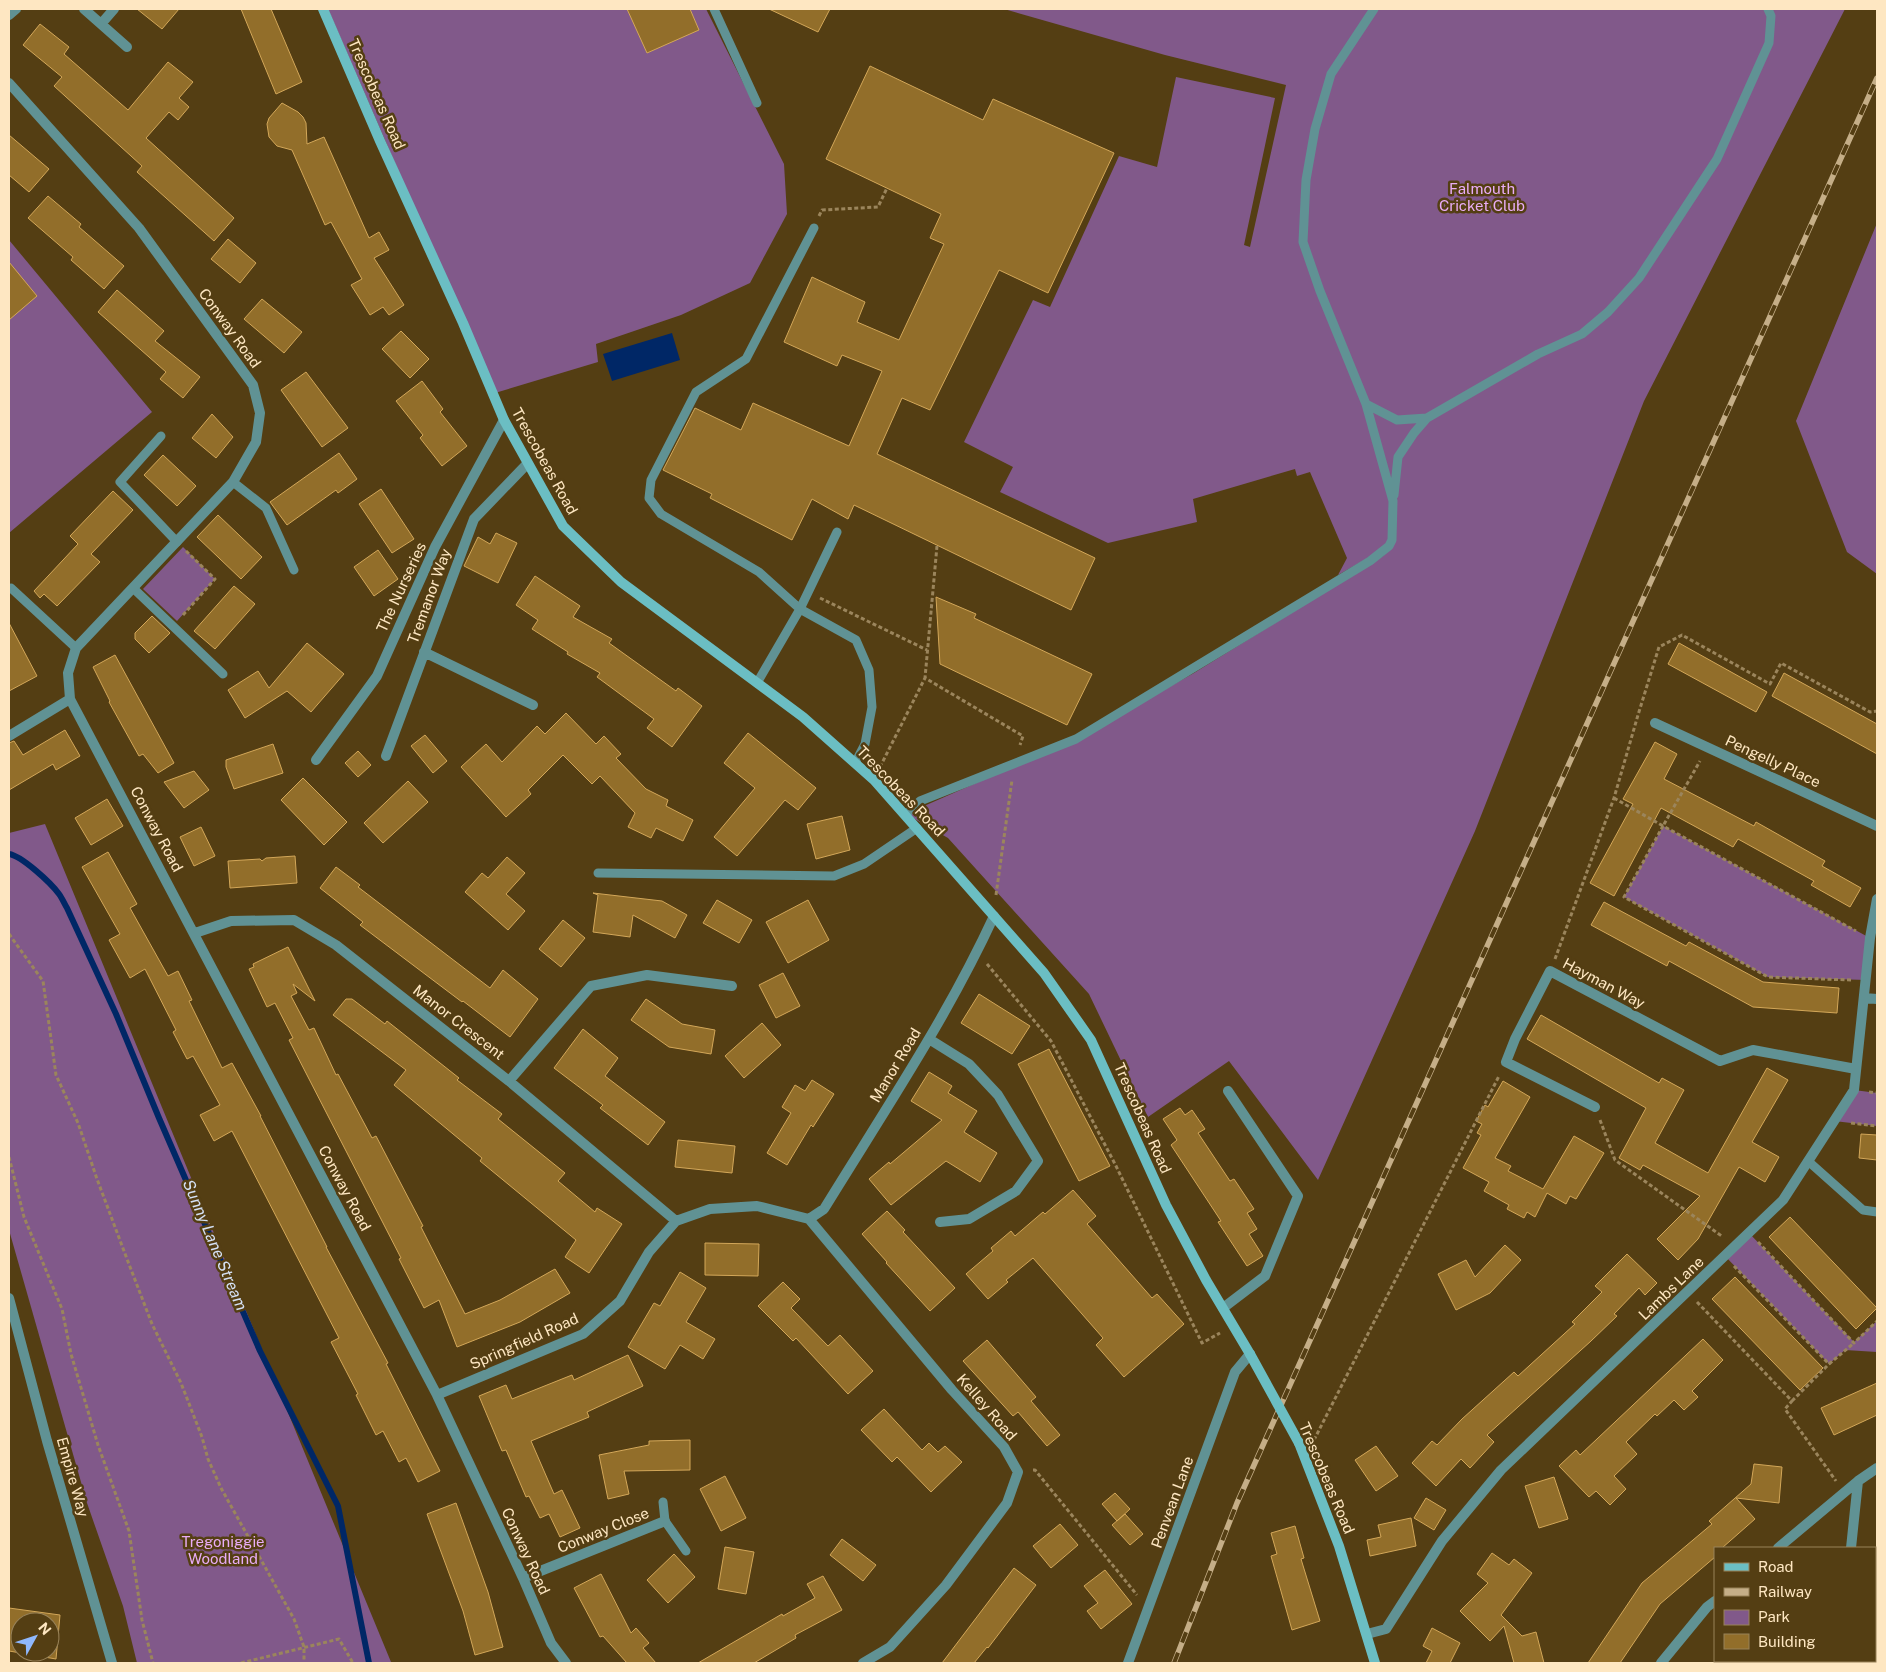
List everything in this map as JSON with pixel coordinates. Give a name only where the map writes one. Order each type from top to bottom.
[{"type":"street","points":[[9,15],[16,9]]},
{"type":"street","points":[[84,9],[126,48]]},
{"type":"street","points":[[100,24],[114,9]]},
{"type":"street","name":"Trescobeas Road","points":[[323,9],[380,141],[463,323],[504,420],[563,526],[621,582],[803,717],[874,780],[906,814],[1044,973],[1091,1040],[1166,1205],[1206,1280],[1250,1354],[1299,1443],[1339,1546],[1375,1663]]},
{"type":"street","name":"Conway Road","points":[[9,84],[139,228],[253,385],[260,412],[256,442],[233,482],[76,648],[68,673],[70,699],[437,1395],[523,1578],[551,1643],[566,1663]]},
{"type":"street","name":"The Nurseries","points":[[316,760],[377,676],[435,547],[504,420]]},
{"type":"street","name":"Tremanor Way","points":[[386,756],[474,519],[527,464]]},
{"type":"street","points":[[424,652],[534,705]]},
{"type":"street","points":[[9,736],[70,699]]},
{"type":"street","name":"Pengelly Place","points":[[1655,723],[1877,826]]},
{"type":"street","name":"Lambs Lane","points":[[1367,1634],[1386,1629],[1442,1541],[1501,1470],[1783,1200],[1854,1090],[1870,938],[1877,899]]},
{"type":"street","name":"Manor Road","points":[[809,1219],[824,1209],[929,1039],[977,953],[994,916]]},
{"type":"street","name":"Manor Crescent","points":[[195,933],[231,921],[294,920],[336,945],[509,1082],[676,1221]]},
{"type":"street","name":"Hayman Way","points":[[1506,1062],[1515,1038],[1550,971],[1720,1061],[1753,1050],[1856,1069]]},
{"type":"street","points":[[509,1082],[591,986],[647,975],[732,986]]},
{"type":"street","points":[[1864,998],[1877,999]]},
{"type":"street","points":[[929,1039],[969,1064],[998,1095],[1038,1161],[1016,1191],[969,1219],[940,1222]]},
{"type":"street","points":[[1506,1062],[1595,1107]]},
{"type":"street","points":[[1223,1308],[1265,1276],[1298,1196],[1228,1091]]},
{"type":"street","name":"Springfield Road","points":[[437,1395],[583,1334],[620,1301],[649,1252],[676,1221],[710,1209],[757,1206],[809,1219]]},
{"type":"street","name":"Kelley Road","points":[[809,1219],[952,1390],[1004,1447],[1018,1472]]},
{"type":"street","name":"Empire Way","points":[[9,1298],[44,1432],[112,1663]]},
{"type":"street","name":"Penvean Lane","points":[[1128,1663],[1235,1372],[1250,1354]]},
{"type":"street","points":[[1779,1547],[1858,1481],[1877,1468]]},
{"type":"street","points":[[863,1663],[890,1647],[946,1585],[1007,1503],[1018,1472]]},
{"type":"street","points":[[1851,1547],[1858,1481]]},
{"type":"street","name":"Conway Close","points":[[523,1578],[666,1521]]},
{"type":"street","points":[[1661,1663],[1707,1607],[1714,1602]]},
{"type":"lane","points":[[714,9],[757,104]]},
{"type":"lane","points":[[1374,9],[1331,74],[1315,129],[1306,180],[1303,242],[1320,291],[1366,404],[1393,501]]},
{"type":"lane","points":[[906,814],[920,801],[1076,739],[1379,555],[1389,546],[1392,540],[1393,501],[1398,457],[1427,418],[1538,354],[1582,334],[1608,312],[1639,278],[1717,159],[1769,43],[1771,16],[1768,9]]},
{"type":"lane","points":[[814,228],[746,359],[696,392],[651,480],[649,498],[661,514],[760,572],[800,609],[856,640],[869,670],[872,707],[865,744],[855,763]]},
{"type":"lane","points":[[1366,404],[1397,420],[1427,418]]},
{"type":"lane","points":[[161,436],[120,482],[177,542]]},
{"type":"lane","points":[[233,482],[266,508],[294,570]]},
{"type":"lane","points":[[757,683],[800,609],[837,532]]},
{"type":"lane","points":[[11,588],[76,648]]},
{"type":"lane","points":[[133,588],[223,674]]},
{"type":"lane","points":[[598,873],[834,876],[864,864],[917,828]]},
{"type":"lane","points":[[1808,1161],[1863,1210],[1877,1212]]},
{"type":"lane","points":[[663,1502],[666,1521],[686,1551]]},
{"type":"path","points":[[814,228],[822,210],[878,207],[887,188]]},
{"type":"path","points":[[172,626],[215,579],[177,542]]},
{"type":"path","points":[[874,780],[925,678],[938,546]]},
{"type":"path","points":[[808,592],[927,650]]},
{"type":"path","points":[[1550,971],[1614,798],[1659,647],[1682,635],[1770,684],[1781,663],[1870,712],[1877,711]]},
{"type":"path","points":[[925,678],[1023,736],[1014,764],[994,916]]},
{"type":"path","points":[[1708,748],[1624,897],[1768,977],[1866,980]]},
{"type":"path","points":[[1614,798],[1870,938]]},
{"type":"path","points":[[9,934],[43,981],[56,1075],[78,1123],[96,1179],[152,1324],[180,1383],[202,1437],[208,1459],[221,1488],[294,1619],[304,1647],[304,1663]]},
{"type":"path","points":[[977,953],[1051,1041],[1120,1175],[1202,1343],[1233,1325]]},
{"type":"path","points":[[1305,1458],[1506,1062]]},
{"type":"path","points":[[1595,1107],[1615,1160],[1736,1246]]},
{"type":"path","points":[[1834,1121],[1877,1126]]},
{"type":"path","points":[[9,1157],[24,1217],[62,1309],[72,1354],[98,1445],[129,1531],[142,1620],[153,1663]]},
{"type":"path","points":[[1749,1233],[1854,1343]]},
{"type":"path","points":[[1725,1256],[1829,1364]]},
{"type":"path","points":[[1688,1292],[1792,1401]]},
{"type":"path","points":[[1844,1493],[1785,1410],[1829,1364],[1877,1321]]},
{"type":"path","points":[[1018,1472],[1035,1470],[1149,1609]]},
{"type":"path","points":[[241,1663],[339,1639],[352,1663]]},
{"type":"green space","points":[[328,9],[706,9],[784,164],[787,214],[750,283],[681,315],[596,344],[598,362],[495,393]]},
{"type":"green space","name":"Falmouth Cricket Club","points":[[1004,9],[1845,9],[1644,401],[1475,831],[1318,1180],[1229,1061],[1148,1117],[1089,994],[948,838],[906,814],[1076,739],[1194,673],[1383,556],[1391,548],[1375,554],[1338,575],[1347,558],[1310,472],[1297,476],[1295,469],[1193,499],[1197,522],[1108,543],[1000,492],[1013,467],[964,442],[1033,300],[1050,307],[1119,156],[1157,167],[1176,77],[1275,98],[1244,245],[1250,247],[1286,85],[1165,55]]},
{"type":"green space","points":[[1877,223],[1877,574],[1847,552],[1796,421]]},
{"type":"green space","points":[[9,240],[152,412],[9,533]]},
{"type":"green space","points":[[183,547],[215,579],[177,621],[143,589]]},
{"type":"green space","name":"Tregoniggie Woodland","points":[[45,824],[392,1663],[137,1663],[123,1606],[87,1503],[9,1230],[9,833]]},
{"type":"green space","points":[[1663,826],[1870,938],[1866,980],[1768,977],[1624,897]]},
{"type":"green space","points":[[1854,1090],[1877,1093],[1877,1126],[1834,1121]]},
{"type":"green space","points":[[1749,1233],[1854,1342],[1877,1321],[1877,1352],[1845,1350],[1829,1364],[1725,1256]]},
{"type":"water","points":[[672,333],[680,360],[612,381],[603,354]]},
{"type":"building","points":[[137,9],[179,9],[162,29]]},
{"type":"building","points":[[241,9],[271,9],[302,82],[276,94]]},
{"type":"building","points":[[627,9],[690,9],[699,30],[647,53]]},
{"type":"building","points":[[769,9],[830,9],[818,32]]},
{"type":"building","points":[[40,24],[69,47],[64,54],[128,110],[168,62],[193,82],[179,98],[189,107],[178,120],[169,112],[146,138],[234,218],[214,241],[137,172],[142,166],[54,86],[62,77],[23,45]]},
{"type":"building","points":[[870,66],[983,120],[993,99],[1114,153],[1048,293],[999,270],[930,410],[902,398],[877,454],[1095,558],[1071,610],[854,505],[848,519],[812,499],[792,540],[710,498],[712,494],[663,470],[695,408],[741,430],[753,403],[849,446],[882,371],[842,355],[837,366],[784,342],[812,277],[865,302],[857,322],[899,340],[944,244],[930,238],[941,214],[826,159]]},
{"type":"building","points":[[282,103],[303,117],[306,123],[307,144],[324,137],[369,238],[379,232],[389,250],[374,258],[404,305],[389,315],[383,307],[370,315],[351,285],[362,279],[331,222],[325,225],[292,150],[277,146],[269,137],[267,124],[269,118]]},
{"type":"building","points":[[9,135],[49,169],[29,192],[9,175]]},
{"type":"building","points":[[48,196],[81,224],[79,227],[124,266],[104,289],[71,260],[73,257],[28,218]]},
{"type":"building","points":[[228,239],[256,263],[240,283],[211,259]]},
{"type":"building","points":[[9,262],[37,296],[9,320]]},
{"type":"building","points":[[117,290],[164,331],[155,341],[200,377],[183,398],[160,379],[166,372],[98,312]]},
{"type":"building","points":[[262,299],[302,332],[284,353],[244,319]]},
{"type":"building","points":[[401,331],[429,359],[410,378],[382,349]]},
{"type":"building","points":[[306,372],[348,428],[322,447],[281,390]]},
{"type":"building","points":[[422,381],[443,409],[440,412],[467,446],[442,466],[420,438],[423,435],[396,401]]},
{"type":"building","points":[[212,414],[233,437],[216,458],[192,438]]},
{"type":"building","points":[[339,453],[357,479],[338,493],[336,490],[287,525],[270,502]]},
{"type":"building","points":[[163,455],[196,486],[177,506],[144,475]]},
{"type":"building","points":[[381,489],[414,539],[392,553],[359,504]]},
{"type":"building","points":[[113,491],[133,510],[91,554],[100,562],[57,606],[44,594],[40,598],[34,591],[78,544],[70,536]]},
{"type":"building","points":[[218,515],[262,557],[241,579],[197,537]]},
{"type":"building","points":[[496,533],[517,543],[498,583],[464,566],[478,537],[490,544]]},
{"type":"building","points":[[378,550],[398,579],[374,596],[354,567]]},
{"type":"building","points":[[535,576],[580,606],[573,617],[612,639],[609,643],[676,691],[678,688],[702,706],[672,747],[647,728],[654,719],[597,677],[600,673],[567,654],[568,652],[532,629],[538,620],[516,605]]},
{"type":"building","points":[[234,586],[255,604],[215,649],[194,631]]},
{"type":"building","points":[[936,597],[976,614],[974,618],[1092,674],[1067,725],[940,664]]},
{"type":"building","points":[[152,616],[170,633],[149,653],[135,639],[135,633]]},
{"type":"building","points":[[9,623],[37,676],[9,691]]},
{"type":"building","points":[[307,643],[344,674],[311,712],[287,691],[245,718],[228,690],[258,671],[269,688]]},
{"type":"building","points":[[1679,643],[1767,692],[1756,712],[1668,664]]},
{"type":"building","points":[[115,655],[174,763],[158,773],[143,754],[139,756],[109,702],[93,667]]},
{"type":"building","points":[[1784,673],[1877,724],[1877,754],[1772,696]]},
{"type":"building","points":[[566,713],[596,744],[604,736],[621,754],[616,758],[646,789],[668,800],[666,806],[693,820],[683,841],[656,828],[651,838],[628,827],[635,813],[600,776],[592,784],[563,755],[528,790],[531,794],[506,817],[461,767],[486,744],[502,762],[537,726],[545,734]]},
{"type":"building","points":[[65,730],[80,756],[56,770],[53,764],[9,790],[9,743],[14,741],[23,755]]},
{"type":"building","points":[[748,733],[816,788],[798,810],[785,800],[737,856],[714,837],[755,788],[724,763]]},
{"type":"building","points":[[425,735],[447,761],[433,773],[411,746]]},
{"type":"building","points":[[1655,742],[1677,754],[1664,779],[1754,826],[1756,822],[1825,861],[1822,866],[1861,888],[1850,907],[1811,885],[1814,881],[1738,839],[1733,847],[1661,808],[1614,896],[1590,883],[1633,804],[1623,799]]},
{"type":"building","points":[[273,744],[283,773],[234,789],[226,767],[226,760]]},
{"type":"building","points":[[358,751],[371,765],[358,777],[345,763]]},
{"type":"building","points":[[194,771],[209,790],[184,808],[164,782]]},
{"type":"building","points":[[303,778],[347,822],[324,845],[281,800]]},
{"type":"building","points":[[408,781],[428,802],[383,843],[364,823]]},
{"type":"building","points":[[107,799],[123,826],[91,845],[75,818]]},
{"type":"building","points":[[842,816],[850,850],[816,859],[807,824]]},
{"type":"building","points":[[201,827],[215,856],[194,866],[180,837]]},
{"type":"building","points":[[108,852],[137,904],[130,908],[168,976],[178,971],[192,1000],[189,1001],[222,1068],[232,1063],[261,1116],[326,1247],[388,1363],[386,1364],[440,1471],[418,1482],[406,1458],[399,1462],[383,1431],[376,1435],[356,1395],[358,1394],[331,1342],[339,1338],[232,1131],[214,1141],[200,1115],[220,1105],[193,1056],[187,1059],[173,1032],[176,1030],[145,969],[130,978],[109,940],[120,934],[82,867]]},
{"type":"building","points":[[295,856],[297,883],[230,888],[228,861],[260,859],[262,861],[266,858]]},
{"type":"building","points":[[507,857],[525,873],[506,894],[525,911],[508,930],[465,892],[482,873],[488,878]]},
{"type":"building","points":[[336,867],[360,885],[358,887],[490,988],[503,970],[538,999],[510,1037],[360,925],[363,922],[320,888]]},
{"type":"building","points":[[593,893],[662,901],[687,915],[675,938],[633,915],[630,937],[593,932],[598,895]]},
{"type":"building","points":[[717,900],[752,920],[739,943],[703,923]]},
{"type":"building","points":[[808,900],[829,940],[788,963],[766,922]]},
{"type":"building","points":[[1604,902],[1686,946],[1689,942],[1763,982],[1839,988],[1837,1013],[1753,1007],[1669,961],[1667,966],[1591,925]]},
{"type":"building","points":[[563,920],[585,938],[561,967],[539,949]]},
{"type":"building","points":[[288,947],[315,1001],[293,984],[297,993],[291,996],[309,1030],[314,1028],[336,1075],[338,1074],[372,1138],[376,1136],[423,1226],[421,1227],[465,1314],[500,1300],[555,1269],[570,1293],[520,1322],[457,1347],[439,1300],[424,1308],[399,1259],[401,1258],[289,1040],[293,1038],[275,1003],[267,1007],[249,969],[254,967],[253,964]]},
{"type":"building","points":[[783,973],[800,1006],[776,1018],[759,985]]},
{"type":"building","points":[[979,994],[1030,1026],[1012,1054],[961,1023]]},
{"type":"building","points":[[346,999],[352,999],[385,1024],[387,1021],[459,1078],[457,1080],[502,1114],[498,1119],[565,1173],[558,1181],[595,1212],[597,1208],[622,1224],[589,1273],[565,1257],[576,1240],[480,1161],[482,1158],[394,1085],[406,1070],[333,1015]]},
{"type":"building","points":[[646,999],[682,1024],[715,1030],[711,1054],[669,1047],[631,1020]]},
{"type":"building","points":[[1541,1015],[1659,1083],[1662,1078],[1684,1090],[1655,1143],[1708,1173],[1767,1068],[1788,1080],[1752,1142],[1779,1157],[1765,1182],[1739,1167],[1698,1239],[1678,1260],[1657,1239],[1700,1196],[1643,1165],[1640,1170],[1619,1158],[1646,1108],[1527,1039]]},
{"type":"building","points":[[762,1023],[781,1045],[744,1078],[725,1056]]},
{"type":"building","points":[[583,1029],[618,1058],[605,1076],[665,1122],[648,1145],[600,1108],[603,1105],[554,1068]]},
{"type":"building","points":[[1049,1049],[1110,1166],[1079,1181],[1018,1064]]},
{"type":"building","points":[[929,1072],[952,1086],[948,1093],[977,1111],[964,1132],[997,1153],[980,1182],[946,1161],[891,1205],[869,1179],[889,1162],[890,1164],[942,1120],[911,1101]]},
{"type":"building","points":[[812,1080],[834,1094],[813,1127],[811,1125],[787,1165],[767,1153],[791,1113],[782,1107],[795,1085],[805,1091]]},
{"type":"building","points":[[1503,1081],[1530,1097],[1495,1158],[1511,1166],[1508,1171],[1543,1189],[1574,1136],[1604,1153],[1576,1199],[1570,1196],[1566,1204],[1547,1193],[1535,1217],[1527,1212],[1524,1218],[1507,1209],[1509,1205],[1484,1191],[1489,1182],[1463,1168],[1481,1135],[1477,1133],[1482,1124],[1476,1121],[1485,1105],[1488,1107]]},
{"type":"building","points":[[1180,1108],[1185,1115],[1192,1110],[1205,1129],[1198,1133],[1230,1181],[1234,1179],[1254,1209],[1247,1213],[1257,1229],[1249,1234],[1263,1256],[1247,1266],[1218,1222],[1221,1221],[1171,1145],[1177,1140],[1163,1119]]},
{"type":"building","points":[[1861,1134],[1877,1135],[1877,1160],[1859,1158]]},
{"type":"building","points":[[678,1140],[735,1146],[732,1173],[675,1167]]},
{"type":"building","points":[[1073,1190],[1096,1216],[1087,1224],[1152,1298],[1157,1294],[1184,1324],[1124,1377],[1096,1345],[1103,1338],[1033,1258],[1006,1280],[1008,1282],[988,1299],[966,1274],[993,1251],[991,1248],[1011,1231],[1015,1236]]},
{"type":"building","points":[[887,1211],[905,1230],[903,1232],[955,1288],[930,1311],[862,1234]]},
{"type":"building","points":[[1790,1217],[1877,1308],[1856,1329],[1769,1237]]},
{"type":"building","points":[[705,1243],[759,1244],[758,1276],[705,1275]]},
{"type":"building","points":[[1505,1245],[1521,1260],[1490,1293],[1456,1310],[1438,1274],[1466,1260],[1475,1277]]},
{"type":"building","points":[[1627,1254],[1657,1283],[1645,1295],[1639,1288],[1614,1314],[1617,1316],[1487,1435],[1494,1442],[1470,1468],[1461,1459],[1436,1486],[1412,1463],[1432,1441],[1437,1445],[1462,1419],[1514,1372],[1518,1376],[1575,1324],[1572,1322],[1602,1292],[1595,1286]]},
{"type":"building","points":[[680,1272],[706,1288],[686,1322],[715,1339],[703,1359],[680,1345],[665,1369],[628,1347],[654,1303],[660,1306]]},
{"type":"building","points":[[1735,1277],[1823,1368],[1800,1390],[1712,1299]]},
{"type":"building","points":[[783,1282],[800,1299],[791,1308],[828,1346],[840,1335],[873,1371],[848,1394],[796,1338],[793,1341],[758,1306]]},
{"type":"building","points":[[1703,1339],[1723,1360],[1692,1391],[1698,1397],[1684,1410],[1674,1400],[1657,1416],[1655,1414],[1626,1442],[1637,1454],[1614,1476],[1626,1489],[1610,1505],[1596,1491],[1589,1497],[1559,1466],[1576,1450],[1580,1455]]},
{"type":"building","points":[[987,1340],[1036,1397],[1031,1401],[1060,1435],[1047,1446],[1018,1412],[1013,1416],[963,1361]]},
{"type":"building","points":[[628,1355],[643,1386],[587,1412],[589,1417],[531,1441],[554,1494],[562,1490],[580,1528],[560,1537],[549,1514],[540,1518],[529,1496],[526,1497],[506,1450],[502,1451],[479,1396],[506,1385],[512,1399],[572,1375],[574,1380]]},
{"type":"building","points":[[1877,1383],[1877,1415],[1834,1435],[1821,1408]]},
{"type":"building","points":[[884,1409],[922,1450],[929,1443],[938,1452],[945,1446],[962,1462],[931,1492],[897,1457],[892,1462],[861,1430]]},
{"type":"building","points":[[690,1440],[690,1470],[624,1471],[629,1494],[608,1499],[599,1455],[649,1445],[649,1441]]},
{"type":"building","points":[[1376,1446],[1398,1476],[1376,1491],[1355,1460]]},
{"type":"building","points":[[1754,1464],[1782,1467],[1779,1503],[1736,1498],[1755,1519],[1723,1547],[1714,1547],[1714,1558],[1660,1604],[1620,1663],[1588,1663],[1642,1583],[1712,1524],[1709,1521],[1751,1484]]},
{"type":"building","points":[[725,1476],[746,1518],[721,1531],[700,1489]]},
{"type":"building","points":[[1554,1477],[1568,1519],[1539,1528],[1525,1486]]},
{"type":"building","points":[[1115,1493],[1130,1509],[1117,1521],[1102,1504]]},
{"type":"building","points":[[1426,1498],[1446,1510],[1434,1530],[1414,1518]]},
{"type":"building","points":[[456,1503],[488,1592],[503,1647],[475,1655],[463,1611],[427,1514]]},
{"type":"building","points":[[1125,1514],[1143,1534],[1130,1545],[1112,1525]]},
{"type":"building","points":[[1411,1518],[1416,1546],[1370,1556],[1367,1540],[1381,1537],[1378,1525]]},
{"type":"building","points":[[1060,1524],[1078,1545],[1051,1568],[1033,1546]]},
{"type":"building","points":[[1295,1526],[1304,1558],[1301,1559],[1320,1621],[1292,1630],[1271,1556],[1277,1554],[1271,1533]]},
{"type":"building","points":[[842,1539],[876,1565],[863,1581],[830,1555]]},
{"type":"building","points":[[725,1547],[754,1552],[746,1594],[718,1589]]},
{"type":"building","points":[[1492,1553],[1509,1565],[1514,1559],[1532,1573],[1501,1615],[1522,1636],[1536,1632],[1544,1663],[1514,1663],[1504,1626],[1490,1641],[1460,1611],[1488,1583],[1477,1574]]},
{"type":"building","points":[[674,1554],[695,1577],[668,1603],[647,1580]]},
{"type":"building","points":[[1014,1568],[1036,1585],[988,1648],[974,1663],[942,1663]]},
{"type":"building","points":[[1105,1570],[1132,1604],[1101,1629],[1087,1611],[1098,1603],[1084,1586]]},
{"type":"building","points":[[601,1574],[631,1633],[636,1628],[649,1643],[643,1648],[656,1663],[627,1663],[603,1636],[600,1637],[574,1588]]},
{"type":"building","points":[[823,1576],[842,1610],[795,1635],[796,1638],[754,1663],[698,1663],[782,1614],[783,1616],[815,1598],[807,1584]]},
{"type":"building","points":[[9,1608],[38,1612],[10,1612],[10,1651]]},
{"type":"building","points":[[1432,1628],[1460,1643],[1450,1663],[1426,1663],[1432,1651],[1423,1646]]},
{"type":"waterway","name":"Sunny Lane Stream","points":[[9,854],[21,860],[50,883],[67,908],[116,1014],[260,1351],[338,1506],[369,1663]]},
{"type":"railway","points":[[1174,1663],[1237,1503],[1877,78]]}]
